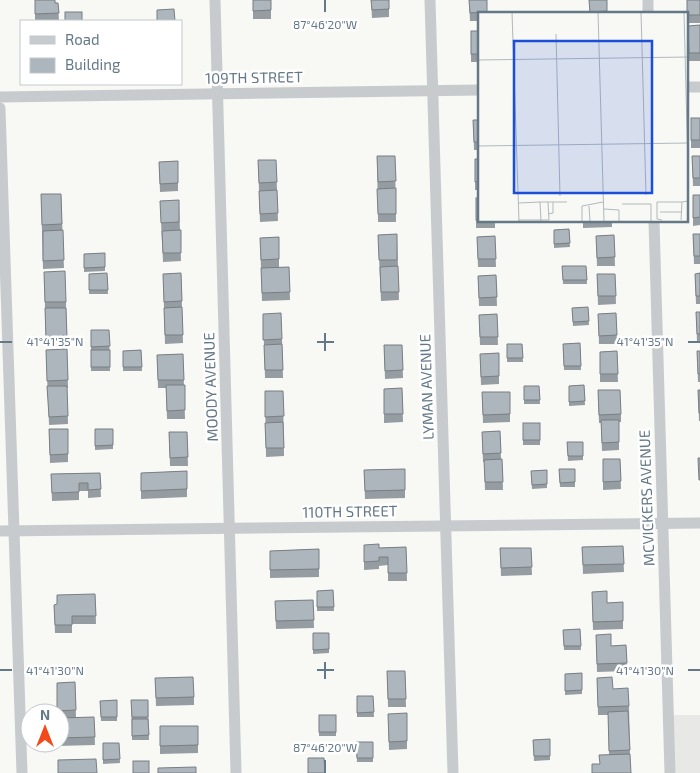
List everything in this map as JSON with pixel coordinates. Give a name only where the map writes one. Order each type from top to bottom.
[{"type":"street","name":"MOODY AVENUE","points":[[215,0],[236,773]]},
{"type":"street","name":"LYMAN AVENUE","points":[[430,0],[452,773]]},
{"type":"street","name":"109TH STREET","points":[[0,97],[478,90]]},
{"type":"street","points":[[0,108],[22,773]]},
{"type":"street","name":"MCVICKERS AVENUE","points":[[654,222],[670,773]]},
{"type":"street","name":"110TH STREET","points":[[0,531],[700,523]]},
{"type":"shaded area","points":[[670,715],[700,715],[700,773],[672,773]]},
{"type":"building","points":[[35,0],[55,0],[55,3],[58,3],[59,13],[35,14]]},
{"type":"building","points":[[253,0],[271,0],[271,10],[253,11]]},
{"type":"building","points":[[371,0],[389,0],[389,9],[372,10]]},
{"type":"building","points":[[469,0],[487,0],[487,12],[470,13]]},
{"type":"building","points":[[589,0],[607,0],[607,11],[590,12]]},
{"type":"building","points":[[687,0],[700,0],[700,15],[688,15]]},
{"type":"building","points":[[174,9],[175,20],[157,20],[157,10]]},
{"type":"building","points":[[65,12],[82,12],[82,20],[65,20]]},
{"type":"building","points":[[700,25],[700,53],[689,53],[688,26]]},
{"type":"building","points":[[471,31],[478,31],[478,54],[471,54]]},
{"type":"building","points":[[691,118],[700,118],[700,140],[691,140]]},
{"type":"building","points":[[473,120],[478,120],[478,142],[474,142]]},
{"type":"building","points":[[377,156],[395,156],[396,181],[378,182]]},
{"type":"building","points":[[692,156],[700,156],[700,178],[693,178]]},
{"type":"building","points":[[475,159],[478,159],[478,181],[475,182]]},
{"type":"building","points":[[258,160],[276,160],[277,182],[259,183]]},
{"type":"building","points":[[178,161],[178,183],[160,184],[159,162]]},
{"type":"building","points":[[396,188],[396,214],[378,214],[377,189]]},
{"type":"building","points":[[277,190],[278,213],[260,214],[259,191]]},
{"type":"building","points":[[41,194],[61,194],[62,224],[42,225]]},
{"type":"building","points":[[693,195],[700,195],[700,217],[693,218]]},
{"type":"building","points":[[476,198],[478,198],[478,220],[476,220]]},
{"type":"building","points":[[179,200],[179,222],[161,223],[160,201]]},
{"type":"building","points":[[569,229],[570,243],[554,244],[554,230]]},
{"type":"building","points":[[63,230],[64,260],[43,261],[43,231]]},
{"type":"building","points":[[181,230],[181,253],[163,253],[162,231]]},
{"type":"building","points":[[397,234],[397,260],[379,260],[378,235]]},
{"type":"building","points":[[693,234],[700,234],[700,256],[694,256]]},
{"type":"building","points":[[614,235],[615,257],[597,258],[596,236]]},
{"type":"building","points":[[495,236],[496,259],[478,259],[477,237]]},
{"type":"building","points":[[279,237],[279,259],[261,260],[260,238]]},
{"type":"building","points":[[105,253],[105,267],[84,268],[84,254]]},
{"type":"building","points":[[398,266],[399,292],[381,292],[380,267]]},
{"type":"building","points":[[562,266],[586,266],[587,280],[563,280]]},
{"type":"building","points":[[289,267],[290,292],[262,293],[261,268]]},
{"type":"building","points":[[65,271],[66,302],[45,302],[44,272]]},
{"type":"building","points":[[107,273],[108,290],[89,290],[89,274]]},
{"type":"building","points":[[181,273],[182,301],[164,302],[163,274]]},
{"type":"building","points":[[700,273],[700,296],[696,296],[695,274]]},
{"type":"building","points":[[597,274],[615,274],[616,296],[598,296]]},
{"type":"building","points":[[496,275],[497,297],[479,298],[478,276]]},
{"type":"building","points":[[182,307],[183,335],[165,335],[164,308]]},
{"type":"building","points":[[588,307],[589,321],[573,322],[572,308]]},
{"type":"building","points":[[45,308],[66,308],[67,338],[46,339]]},
{"type":"building","points":[[696,312],[700,312],[700,334],[697,334]]},
{"type":"building","points":[[281,313],[282,339],[263,340],[263,314]]},
{"type":"building","points":[[616,313],[617,335],[599,336],[598,314]]},
{"type":"building","points":[[497,314],[498,337],[480,337],[479,315]]},
{"type":"building","points":[[91,330],[109,330],[110,346],[91,347]]},
{"type":"building","points":[[580,343],[581,366],[564,366],[563,344]]},
{"type":"building","points":[[282,344],[283,370],[265,370],[264,345]]},
{"type":"building","points":[[507,344],[522,344],[523,358],[507,358]]},
{"type":"building","points":[[384,345],[402,345],[403,370],[385,371]]},
{"type":"building","points":[[67,349],[68,380],[47,381],[46,350]]},
{"type":"building","points":[[91,350],[110,350],[110,367],[91,367]]},
{"type":"building","points":[[141,350],[142,367],[123,367],[123,351]]},
{"type":"building","points":[[617,351],[618,374],[600,374],[600,352]]},
{"type":"building","points":[[697,351],[700,351],[700,374],[698,374]]},
{"type":"building","points":[[499,353],[499,376],[481,377],[480,354]]},
{"type":"building","points":[[183,354],[184,380],[158,380],[157,355]]},
{"type":"building","points":[[166,385],[185,385],[185,410],[167,411]]},
{"type":"building","points":[[584,385],[585,401],[569,402],[569,386]]},
{"type":"building","points":[[47,386],[67,386],[68,416],[49,417]]},
{"type":"building","points":[[524,386],[539,386],[540,400],[524,400]]},
{"type":"building","points":[[402,388],[403,414],[384,414],[384,389]]},
{"type":"building","points":[[598,390],[620,390],[621,414],[599,415]]},
{"type":"building","points":[[698,390],[700,390],[700,413],[699,413]]},
{"type":"building","points":[[265,391],[283,391],[284,416],[265,417]]},
{"type":"building","points":[[482,392],[510,392],[510,414],[483,415]]},
{"type":"building","points":[[601,420],[619,420],[619,442],[602,443]]},
{"type":"building","points":[[283,422],[284,448],[266,448],[265,423]]},
{"type":"building","points":[[523,423],[540,423],[540,440],[523,440]]},
{"type":"building","points":[[49,429],[68,429],[68,454],[50,455]]},
{"type":"building","points":[[95,429],[113,429],[113,445],[95,446]]},
{"type":"building","points":[[500,431],[501,453],[483,454],[482,432]]},
{"type":"building","points":[[169,432],[187,432],[188,457],[170,458]]},
{"type":"building","points":[[567,442],[583,442],[583,456],[568,456]]},
{"type":"building","points":[[698,458],[700,458],[700,480],[699,480]]},
{"type":"building","points":[[502,459],[503,482],[485,482],[484,460]]},
{"type":"building","points":[[603,459],[620,459],[621,481],[603,482]]},
{"type":"building","points":[[405,469],[405,490],[365,491],[364,470]]},
{"type":"building","points":[[559,469],[575,469],[575,482],[560,483]]},
{"type":"building","points":[[547,470],[547,484],[532,485],[531,471]]},
{"type":"building","points":[[187,471],[187,489],[141,491],[141,473]]},
{"type":"building","points":[[100,473],[101,489],[88,490],[88,483],[79,483],[79,492],[52,493],[51,474]]},
{"type":"building","points":[[379,544],[379,548],[406,547],[407,573],[388,573],[388,557],[379,557],[379,561],[364,562],[364,545]]},
{"type":"building","points":[[623,546],[624,564],[583,565],[582,547]]},
{"type":"building","points":[[500,548],[531,548],[532,567],[501,568]]},
{"type":"building","points":[[319,549],[319,569],[270,570],[270,551]]},
{"type":"building","points":[[333,590],[334,607],[317,607],[317,591]]},
{"type":"building","points":[[607,591],[607,603],[623,602],[623,621],[593,622],[592,592]]},
{"type":"building","points":[[95,594],[96,616],[72,616],[72,625],[55,625],[54,605],[57,604],[57,595]]},
{"type":"building","points":[[313,600],[314,620],[276,621],[275,601]]},
{"type":"building","points":[[580,629],[581,646],[564,646],[563,630]]},
{"type":"building","points":[[313,633],[329,633],[329,649],[313,650]]},
{"type":"building","points":[[611,634],[611,646],[626,645],[627,663],[597,664],[596,635]]},
{"type":"building","points":[[387,671],[405,671],[406,699],[388,699]]},
{"type":"building","points":[[582,673],[582,690],[565,691],[565,674]]},
{"type":"building","points":[[193,677],[194,697],[156,698],[155,678]]},
{"type":"building","points":[[612,677],[613,689],[628,688],[629,706],[598,707],[597,678]]},
{"type":"building","points":[[75,682],[76,710],[70,710],[70,703],[57,703],[57,683]]},
{"type":"building","points":[[357,696],[373,696],[374,712],[357,713]]},
{"type":"building","points":[[117,700],[117,717],[101,717],[100,701]]},
{"type":"building","points":[[131,700],[148,700],[148,717],[132,717]]},
{"type":"building","points":[[628,711],[630,750],[609,751],[608,712]]},
{"type":"building","points":[[407,713],[407,741],[389,742],[388,714]]},
{"type":"building","points":[[319,715],[336,715],[336,732],[319,732]]},
{"type":"building","points":[[94,717],[95,737],[70,738],[70,718]]},
{"type":"building","points":[[132,719],[148,719],[149,735],[132,736]]},
{"type":"building","points":[[160,726],[198,726],[198,745],[160,746]]},
{"type":"building","points":[[550,739],[550,756],[534,756],[533,740]]},
{"type":"building","points":[[356,742],[373,742],[373,758],[357,758]]},
{"type":"building","points":[[103,743],[119,743],[120,759],[103,760]]},
{"type":"building","points":[[630,754],[631,773],[592,773],[592,764],[600,764],[599,755]]},
{"type":"building","points":[[308,758],[324,758],[325,773],[308,773]]},
{"type":"building","points":[[96,759],[97,773],[58,773],[58,760]]},
{"type":"building","points":[[133,761],[149,761],[149,773],[133,773]]},
{"type":"building","points":[[196,767],[196,773],[158,773],[158,768]]}]
